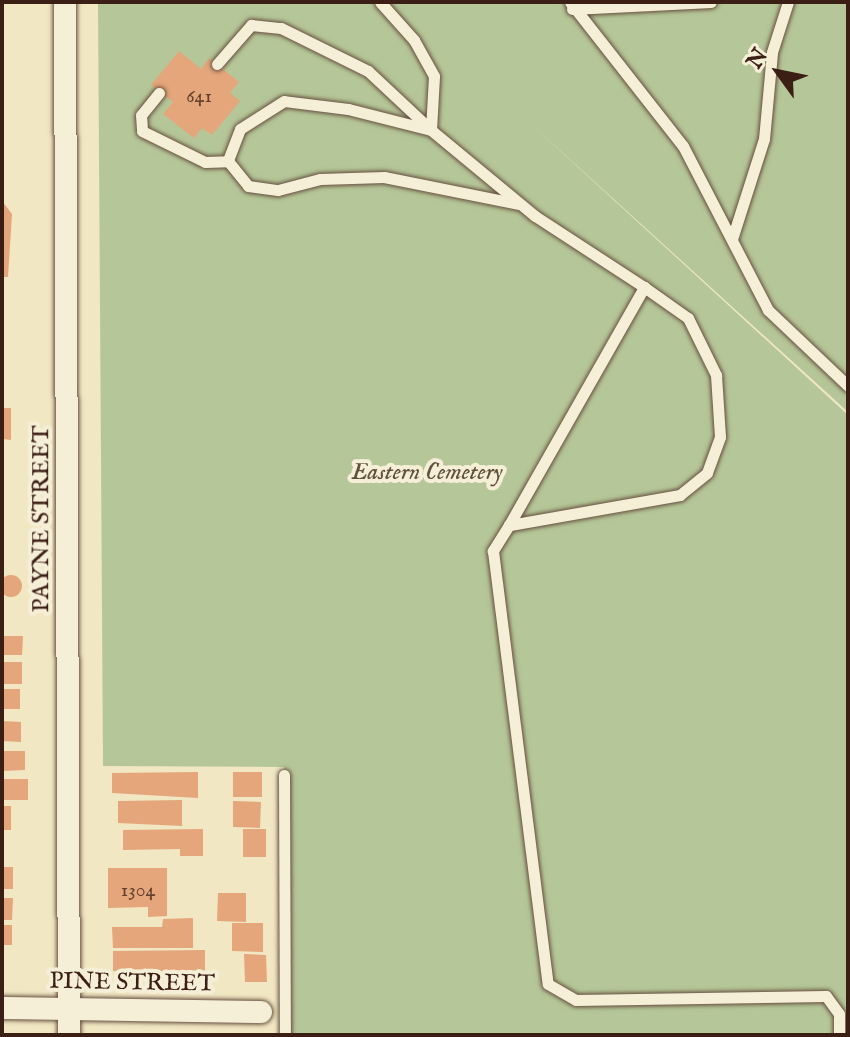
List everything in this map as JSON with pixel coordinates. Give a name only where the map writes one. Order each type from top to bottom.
[{"type":"street","name":"PAYNE STREET","points":[[65,2],[69,1035]]},
{"type":"street","name":"PINE STREET","points":[[2,1008],[69,1006],[261,1012]]},
{"type":"lane","points":[[380,2],[414,40],[434,76],[431,130]]},
{"type":"lane","points":[[571,5],[711,2]]},
{"type":"lane","points":[[732,239],[764,139],[772,52],[788,2]]},
{"type":"lane","points":[[571,5],[683,146],[768,310],[848,386]]},
{"type":"lane","points":[[217,64],[251,25],[281,28],[368,71],[431,130],[519,204],[688,318],[716,375],[720,437],[707,473],[680,495],[509,525]]},
{"type":"lane","points":[[159,93],[141,115],[142,131],[205,162],[228,161]]},
{"type":"lane","points":[[228,161],[240,129],[284,101],[348,109],[431,130]]},
{"type":"lane","points":[[228,161],[248,186],[278,190],[320,179],[384,177],[519,204]]},
{"type":"lane","points":[[644,287],[493,551],[548,984],[576,1000],[826,996],[839,1014],[839,1035]]},
{"type":"lane","points":[[284,775],[285,1035]]},
{"type":"lane","points":[[261,1012],[285,1010]]},
{"type":"green space","name":"Eastern Cemetery","points":[[98,2],[848,2],[848,412],[531,124],[848,415],[848,1035],[287,1035],[284,767],[103,766]]},
{"type":"building","points":[[179,51],[201,69],[209,58],[239,82],[230,93],[240,101],[212,135],[202,128],[194,138],[163,114],[173,102],[151,85]]},
{"type":"building","points":[[2,201],[12,214],[8,277],[2,277]]},
{"type":"building","points":[[2,408],[11,408],[11,440],[2,439]]},
{"type":"building","points":[[11,575],[19,578],[22,586],[19,594],[11,597],[3,594],[0,586],[3,578]]},
{"type":"building","points":[[2,636],[23,636],[22,655],[2,655]]},
{"type":"building","points":[[2,662],[22,662],[22,684],[2,684]]},
{"type":"building","points":[[2,689],[20,689],[20,709],[2,709]]},
{"type":"building","points":[[2,721],[21,722],[21,742],[2,741]]},
{"type":"building","points":[[2,751],[25,751],[25,770],[2,771]]},
{"type":"building","points":[[198,772],[198,798],[112,793],[112,773]]},
{"type":"building","points":[[233,772],[262,772],[262,797],[233,797]]},
{"type":"building","points":[[2,779],[28,779],[28,800],[2,800]]},
{"type":"building","points":[[182,800],[182,826],[118,823],[118,801]]},
{"type":"building","points":[[233,801],[261,802],[260,828],[233,827]]},
{"type":"building","points":[[2,806],[11,806],[11,830],[2,830]]},
{"type":"building","points":[[203,829],[203,856],[180,856],[180,849],[123,850],[123,830]]},
{"type":"building","points":[[243,829],[266,829],[266,857],[243,857]]},
{"type":"building","points":[[2,867],[13,867],[13,889],[2,889]]},
{"type":"building","points":[[108,868],[167,868],[167,916],[148,917],[148,907],[108,908]]},
{"type":"building","points":[[218,893],[246,893],[246,922],[217,921]]},
{"type":"building","points":[[2,898],[13,898],[12,920],[2,920]]},
{"type":"building","points":[[193,918],[193,948],[113,948],[112,927],[162,927],[163,919]]},
{"type":"building","points":[[232,923],[263,923],[263,952],[232,951]]},
{"type":"building","points":[[2,925],[12,925],[12,945],[2,945]]},
{"type":"building","points":[[205,950],[205,975],[113,971],[113,951]]},
{"type":"building","points":[[244,954],[266,955],[267,982],[245,982]]}]
